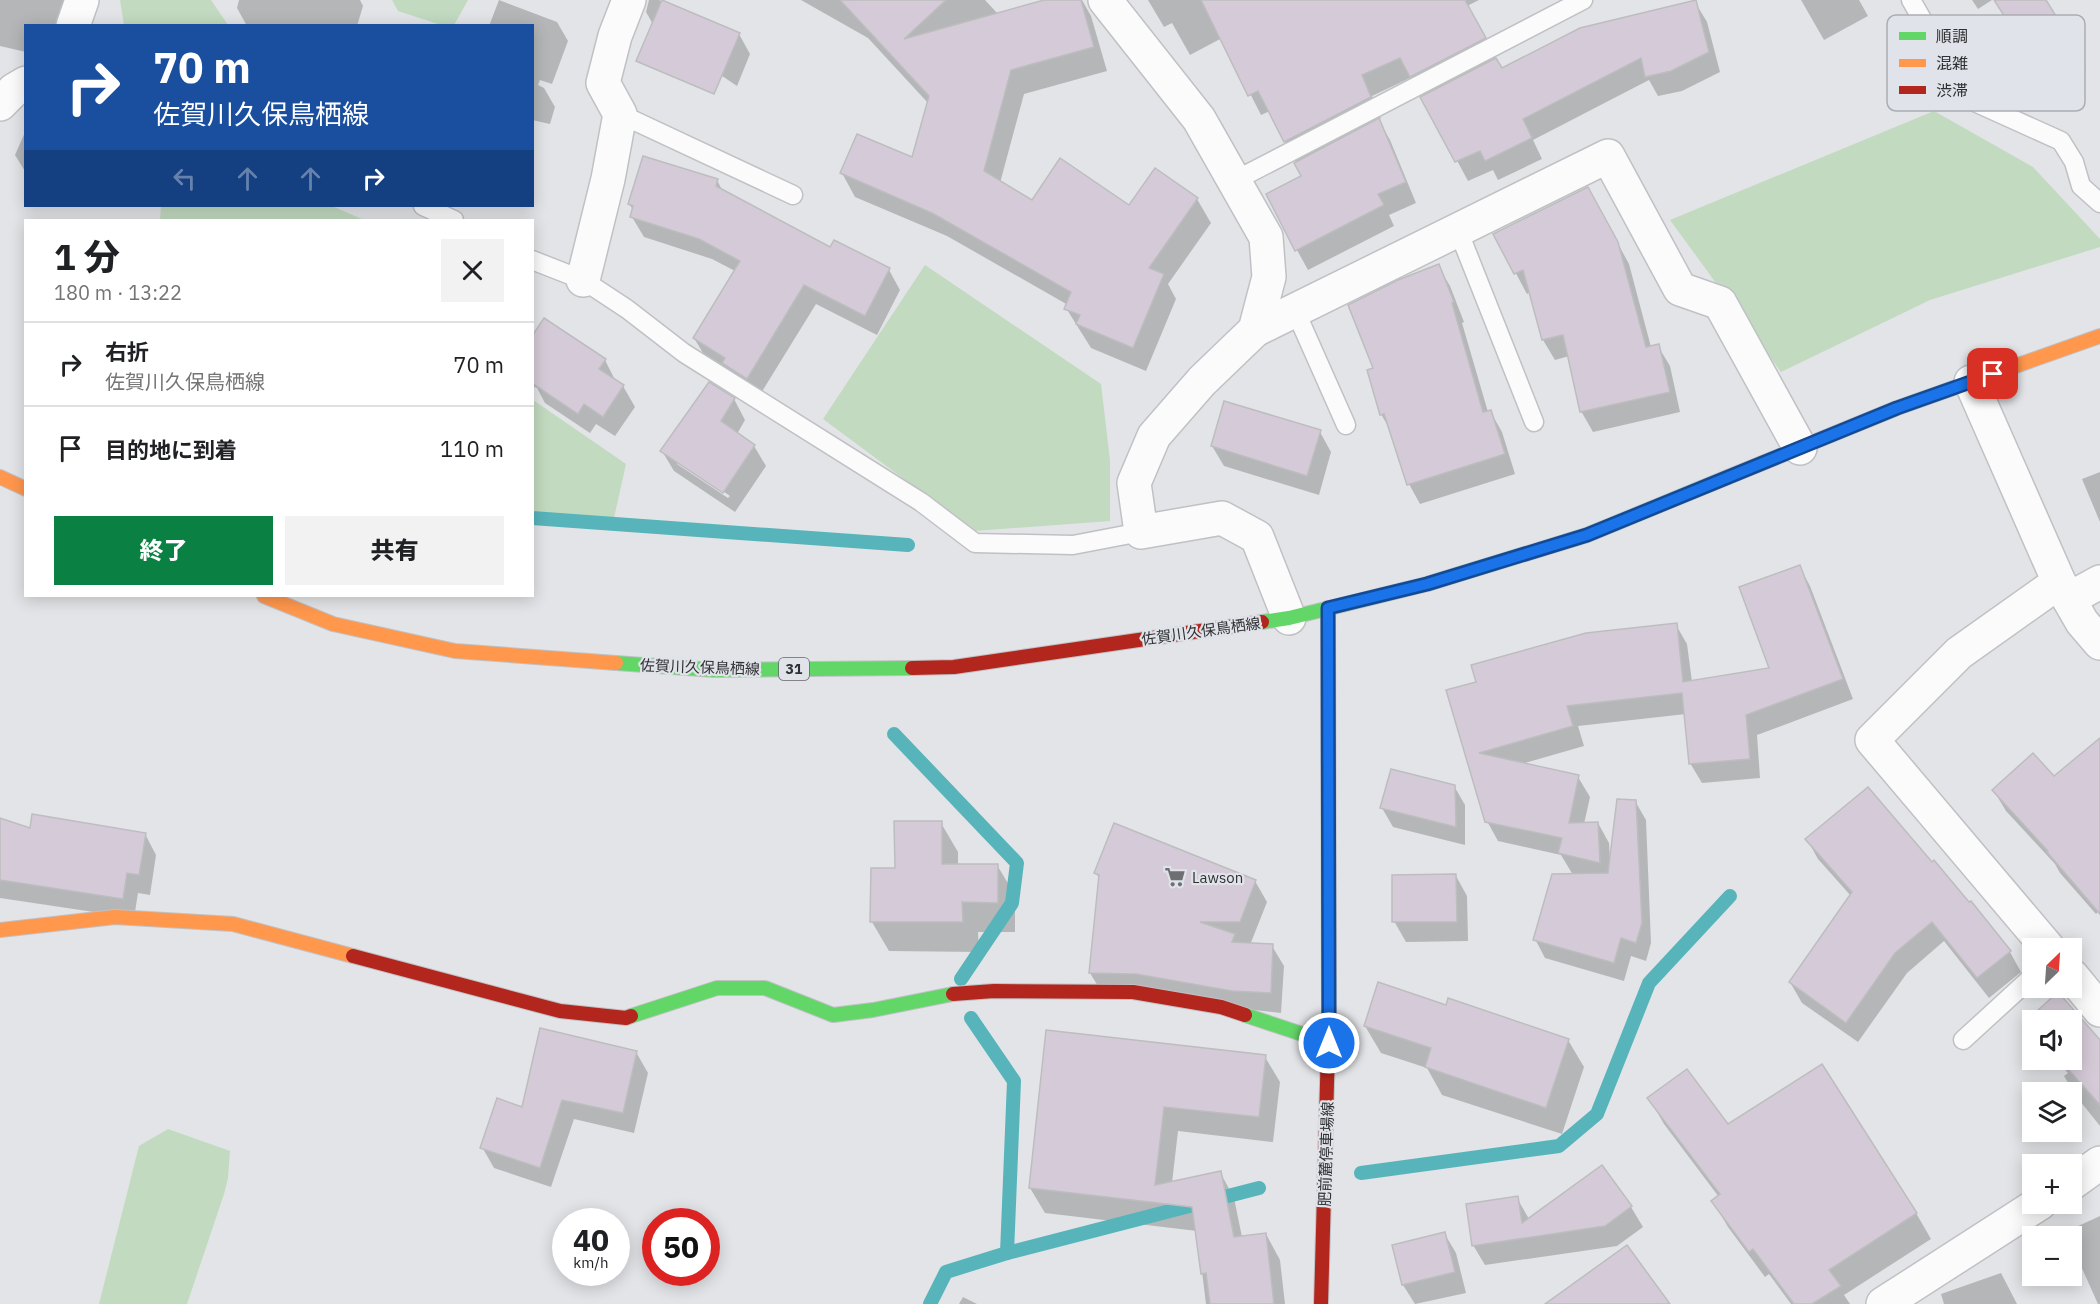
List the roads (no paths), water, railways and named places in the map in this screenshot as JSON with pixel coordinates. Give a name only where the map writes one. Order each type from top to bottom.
[{"type":"main road","name":"佐賀川久保鳥栖線","points":[[266,597],[333,624],[455,651],[714,670],[954,667],[1289,618],[1427,584],[1587,535],[1897,408],[2100,336]]},
{"type":"main road","points":[[0,477],[24,488]]},
{"type":"main road","name":"肥前麓停車場線","points":[[1321,1304],[1329,1043],[1328,608]]},
{"type":"main road","points":[[0,930],[115,917],[233,924],[560,1011],[626,1018],[717,988],[765,988],[833,1015],[873,1010],[953,994],[994,991],[1133,992],[1221,1007],[1329,1043]]},
{"type":"street","points":[[74,24],[82,0]]},
{"type":"street","points":[[583,280],[608,180],[620,114],[603,83],[615,36],[629,0]]},
{"type":"street","points":[[1105,0],[1199,119],[1266,237],[1269,277],[1255,330]]},
{"type":"street","points":[[0,104],[14,90],[24,84]]},
{"type":"street","points":[[1289,618],[1257,537],[1222,518],[1141,532],[1134,483],[1154,436],[1202,381],[1255,330],[1608,156],[1680,289],[1720,303],[1800,448]]},
{"type":"street","points":[[1971,382],[2064,591],[2082,622],[2100,643]]},
{"type":"street","points":[[2040,938],[1872,740],[1959,653],[2064,591],[2100,582]]},
{"type":"street","points":[[2082,988],[2100,1010]]},
{"type":"street","points":[[2082,1176],[2100,1163]]},
{"type":"street","points":[[1883,1304],[2023,1214]]},
{"type":"lane","points":[[1234,181],[1583,0]]},
{"type":"lane","points":[[1911,0],[1920,15]]},
{"type":"lane","points":[[0,104],[24,99]]},
{"type":"lane","points":[[1995,111],[2061,141],[2074,162],[2081,186],[2100,204]]},
{"type":"lane","points":[[620,114],[793,195]]},
{"type":"lane","points":[[425,207],[452,219]]},
{"type":"lane","points":[[1458,230],[1534,422]]},
{"type":"lane","points":[[534,261],[583,280],[627,309],[684,353],[921,502],[975,543],[1073,545],[1141,532]]},
{"type":"lane","points":[[1295,310],[1346,425]]},
{"type":"lane","points":[[1964,1040],[2022,985]]},
{"type":"waterway","points":[[534,518],[908,545]]},
{"type":"waterway","points":[[894,734],[1017,863],[1012,903],[961,979]]},
{"type":"waterway","points":[[1361,1173],[1559,1146],[1597,1114],[1649,983],[1730,896]]},
{"type":"waterway","points":[[971,1018],[1014,1081],[1007,1253]]},
{"type":"waterway","points":[[930,1304],[946,1272],[1007,1253],[1259,1188]]},
{"type":"place","name":"Lawson","points":[[1175,877]]}]
